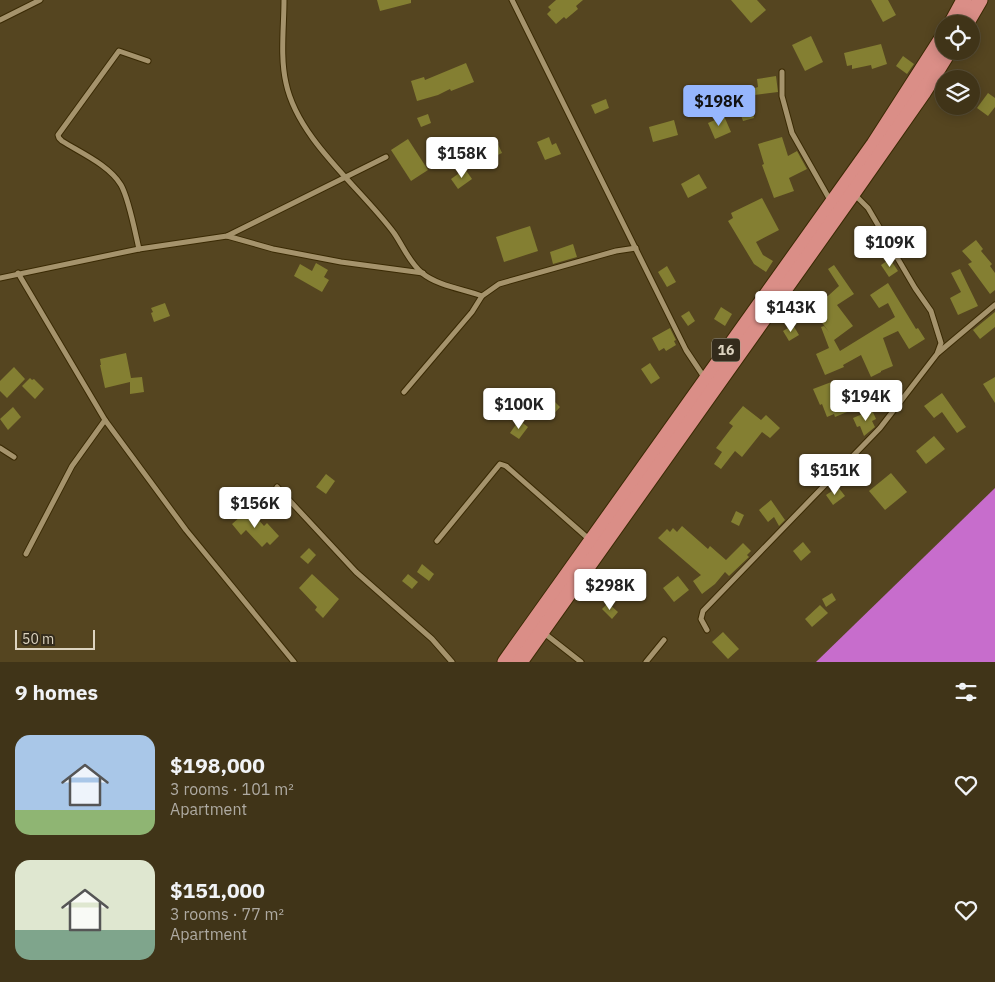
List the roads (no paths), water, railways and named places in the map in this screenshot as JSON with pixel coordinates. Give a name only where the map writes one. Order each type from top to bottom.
[{"type":"highway","points":[[955,15],[964,0]]},
{"type":"highway","points":[[971,15],[980,0]]},
{"type":"highway","name":"16","points":[[520,662],[711,383],[831,203],[874,144],[935,49]]},
{"type":"highway","name":"16","points":[[505,662],[591,541],[853,193],[923,93],[943,60]]},
{"type":"street","points":[[0,20],[40,0]]},
{"type":"street","points":[[284,0],[283,59],[286,83],[295,109],[309,131],[346,178],[394,233],[409,258],[423,273],[441,283],[482,296]]},
{"type":"street","points":[[512,0],[686,350],[711,383]]},
{"type":"street","points":[[139,249],[121,185],[100,164],[62,141],[58,135],[119,51],[148,61]]},
{"type":"street","points":[[782,72],[782,96],[792,133],[831,203]]},
{"type":"street","points":[[0,278],[139,249],[227,236],[386,157]]},
{"type":"street","points":[[853,193],[868,208],[930,311],[940,343],[938,354]]},
{"type":"street","points":[[227,236],[273,249],[341,262],[423,273]]},
{"type":"street","points":[[404,392],[472,312],[482,296],[500,284],[616,251],[636,248]]},
{"type":"street","points":[[18,273],[105,420],[186,530],[294,662]]},
{"type":"street","points":[[707,630],[701,619],[703,611],[880,428],[938,354],[995,305]]},
{"type":"street","points":[[26,554],[72,466],[105,420]]},
{"type":"street","points":[[0,448],[14,457]]},
{"type":"street","points":[[437,541],[500,464],[506,466],[591,541]]},
{"type":"street","points":[[277,487],[356,572],[432,639],[452,662]]},
{"type":"street","points":[[542,632],[581,662]]},
{"type":"street","points":[[646,662],[664,640]]}]
